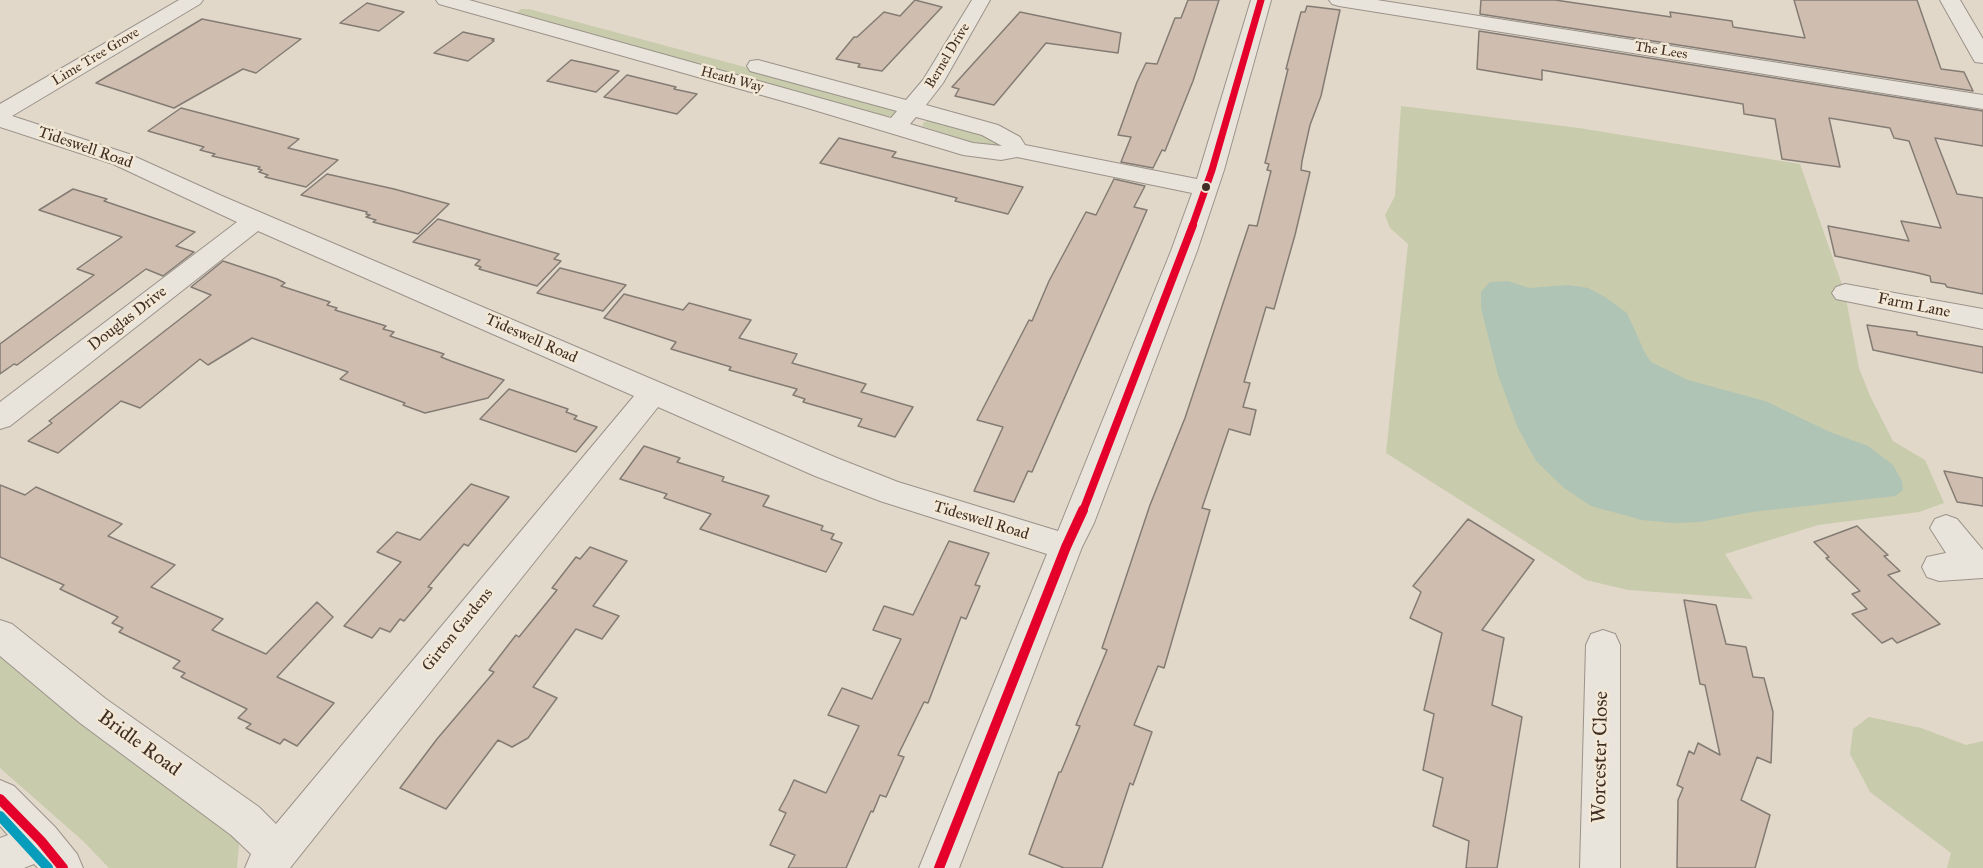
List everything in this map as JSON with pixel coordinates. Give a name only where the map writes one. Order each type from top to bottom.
[{"type":"street","name":"Lime Tree Grove","points":[[0,114],[193,0]]},
{"type":"street","name":"Heath Way","points":[[446,0],[971,150],[1001,153],[1017,150],[1206,188]]},
{"type":"street","points":[[939,868],[1078,523],[1184,251],[1206,188],[1261,0]]},
{"type":"street","name":"The Lees","points":[[1339,0],[1983,102]]},
{"type":"street","points":[[1950,0],[1980,47]]},
{"type":"street","name":"Heath Way","points":[[517,1],[990,130],[1011,142],[1017,150]]},
{"type":"street","points":[[498,16],[517,1]]},
{"type":"street","name":"Bernel Drive","points":[[895,127],[932,83],[981,1]]},
{"type":"street","name":"Tideswell Road","points":[[0,120],[121,159],[653,393],[891,492],[1066,548]]},
{"type":"street","name":"Douglas Drive","points":[[0,418],[256,220]]},
{"type":"street","name":"Farm Lane","points":[[1845,293],[1983,319]]},
{"type":"street","name":"Girton Gardens","points":[[272,860],[653,393]]},
{"type":"street","points":[[1946,528],[1978,564]]},
{"type":"street","points":[[1939,567],[1978,564]]},
{"type":"street","name":"Bridle Road","points":[[0,635],[93,711],[245,821],[272,860]]},
{"type":"street","name":"Worcester Close","points":[[1600,868],[1603,645]]},
{"type":"street","points":[[0,800],[52,854]]},
{"type":"street","points":[[0,858],[52,854]]},
{"type":"shaded area","points":[[521,9],[529,9],[836,92],[897,112],[892,116],[881,115],[516,13]]},
{"type":"shaded area","points":[[1401,106],[1579,128],[1800,164],[1845,293],[1859,368],[1870,396],[1893,441],[1925,460],[1944,503],[1919,512],[1818,525],[1725,554],[1753,599],[1628,590],[1586,580],[1386,453],[1408,244],[1390,228],[1385,215],[1395,196]]},
{"type":"shaded area","points":[[931,120],[980,133],[1002,145],[1001,147],[977,144],[922,126],[924,122]]},
{"type":"shaded area","points":[[1508,281],[1529,288],[1568,285],[1588,288],[1627,313],[1651,362],[1688,380],[1765,401],[1830,432],[1868,446],[1893,465],[1902,481],[1903,490],[1895,496],[1752,512],[1700,522],[1674,523],[1642,520],[1591,506],[1564,488],[1536,461],[1518,428],[1498,375],[1481,308],[1481,292],[1490,282]]},
{"type":"shaded area","points":[[0,650],[236,838],[239,845],[237,868],[109,868],[83,841],[0,768]]},
{"type":"shaded area","points":[[1869,717],[1921,728],[1966,745],[1983,741],[1983,868],[1947,868],[1951,853],[1870,792],[1850,754],[1853,729]]},
{"type":"building","points":[[915,0],[942,7],[882,71],[858,67],[860,64],[836,59],[854,37],[857,37],[884,12],[900,16]]},
{"type":"building","points":[[1188,0],[1219,0],[1193,81],[1165,151],[1162,150],[1153,168],[1121,162],[1131,137],[1118,135],[1137,82],[1146,63],[1157,64],[1175,18],[1181,18]]},
{"type":"building","points":[[1481,0],[1555,0],[1671,17],[1670,12],[1732,21],[1733,27],[1805,38],[1794,0],[1917,0],[1941,69],[1964,72],[1973,91],[1480,14]]},
{"type":"building","points":[[367,3],[404,12],[379,31],[340,23]]},
{"type":"building","points":[[1307,6],[1340,10],[1321,96],[1310,125],[1302,161],[1301,170],[1310,172],[1295,235],[1274,309],[1266,307],[1244,382],[1250,383],[1243,407],[1256,410],[1250,435],[1229,429],[1202,508],[1210,510],[1164,668],[1158,666],[1134,725],[1152,732],[1133,785],[1130,783],[1102,868],[1064,868],[1029,854],[1059,772],[1061,772],[1080,726],[1076,725],[1107,650],[1102,648],[1150,505],[1185,418],[1249,225],[1257,226],[1271,171],[1267,170],[1269,164],[1265,163],[1288,69],[1286,69],[1301,12],[1305,12]]},
{"type":"building","points":[[1020,12],[1121,33],[1118,53],[1046,43],[994,105],[955,96],[959,89],[952,87]]},
{"type":"building","points":[[202,19],[301,39],[256,73],[243,69],[174,108],[96,83]]},
{"type":"building","points":[[1479,31],[1983,111],[1983,146],[1935,138],[1957,194],[1983,198],[1983,294],[1931,282],[1930,276],[1835,256],[1828,226],[1909,241],[1901,221],[1941,228],[1909,141],[1894,138],[1890,128],[1829,118],[1840,167],[1782,159],[1775,119],[1744,114],[1743,104],[1542,70],[1542,80],[1477,69]]},
{"type":"building","points":[[463,32],[494,39],[492,40],[494,41],[468,61],[434,53]]},
{"type":"building","points":[[571,60],[619,71],[596,92],[547,81]]},
{"type":"building","points":[[627,75],[697,94],[677,114],[604,97]]},
{"type":"building","points":[[181,108],[299,139],[288,148],[338,160],[306,187],[265,177],[268,175],[259,172],[262,170],[258,169],[260,167],[212,156],[215,154],[200,150],[204,147],[148,131]]},
{"type":"building","points":[[839,138],[896,152],[892,157],[1023,187],[1008,214],[955,201],[957,198],[820,163]]},
{"type":"building","points":[[327,174],[449,204],[418,234],[373,222],[376,220],[366,217],[370,215],[366,214],[367,212],[301,195]]},
{"type":"building","points":[[1114,179],[1145,186],[1134,207],[1147,210],[1032,472],[1028,471],[1014,502],[974,491],[1003,427],[977,420],[1029,320],[1032,321],[1049,281],[1086,212],[1096,215]]},
{"type":"building","points":[[73,189],[107,199],[104,201],[195,232],[176,246],[194,252],[163,276],[146,269],[17,365],[14,364],[0,374],[0,344],[94,275],[77,269],[122,237],[39,210]]},
{"type":"building","points":[[438,219],[559,254],[554,259],[561,261],[537,286],[479,269],[481,267],[475,265],[480,260],[413,242]]},
{"type":"building","points":[[223,261],[277,279],[285,283],[281,286],[330,302],[327,305],[337,308],[335,310],[386,326],[383,329],[394,332],[390,336],[444,354],[441,357],[504,380],[488,398],[425,413],[403,405],[405,403],[340,379],[348,372],[252,338],[208,365],[200,359],[140,408],[121,401],[58,453],[28,441],[52,423],[49,421],[211,295],[191,287]]},
{"type":"building","points":[[560,268],[626,285],[603,311],[537,293]]},
{"type":"building","points":[[624,294],[683,310],[689,303],[751,320],[739,338],[797,354],[792,363],[866,384],[861,392],[913,407],[895,437],[858,426],[862,419],[803,402],[805,399],[793,395],[797,389],[729,370],[731,367],[671,349],[676,342],[604,318]]},
{"type":"building","points":[[1867,325],[1917,332],[1917,335],[1983,347],[1983,373],[1873,350]]},
{"type":"building","points":[[509,389],[568,409],[566,412],[577,416],[574,419],[597,427],[576,452],[480,419]]},
{"type":"building","points":[[644,446],[680,458],[677,462],[724,477],[722,481],[769,496],[763,506],[823,526],[821,530],[834,534],[831,539],[842,543],[826,572],[700,529],[711,514],[664,498],[667,494],[620,479]]},
{"type":"building","points":[[1944,471],[1983,478],[1983,506],[1957,502]]},
{"type":"building","points":[[471,484],[509,497],[468,546],[464,544],[428,587],[432,588],[404,621],[400,619],[390,632],[380,628],[372,638],[344,626],[401,562],[377,552],[397,532],[420,540]]},
{"type":"building","points":[[0,485],[25,495],[36,487],[122,524],[108,536],[175,565],[151,587],[223,619],[212,630],[266,654],[317,602],[333,617],[277,677],[334,703],[297,746],[284,739],[280,744],[246,728],[251,724],[238,718],[247,709],[181,677],[185,673],[173,668],[180,661],[119,632],[123,628],[112,623],[118,617],[60,589],[64,585],[0,557]]},
{"type":"building","points":[[1468,519],[1534,560],[1482,630],[1504,638],[1492,705],[1522,717],[1497,868],[1466,868],[1469,841],[1433,826],[1443,778],[1423,770],[1434,714],[1424,710],[1442,633],[1410,618],[1421,592],[1413,586]]},
{"type":"building","points":[[1857,526],[1888,555],[1884,556],[1900,571],[1888,575],[1940,624],[1897,643],[1892,638],[1882,643],[1852,614],[1867,609],[1852,594],[1860,591],[1826,558],[1829,557],[1814,542]]},
{"type":"building","points":[[949,541],[989,553],[975,585],[980,586],[966,619],[961,617],[928,703],[924,702],[898,755],[904,757],[886,797],[880,795],[846,868],[788,868],[795,855],[770,845],[786,813],[779,810],[794,780],[826,793],[859,726],[828,715],[842,688],[872,699],[901,639],[873,630],[884,606],[913,615]]},
{"type":"building","points":[[590,547],[627,561],[593,606],[619,616],[602,639],[576,629],[533,687],[557,698],[528,738],[512,747],[498,740],[446,809],[400,788],[437,739],[494,672],[489,670],[516,635],[519,637],[557,590],[552,588],[576,557],[580,559]]},
{"type":"building","points":[[1684,600],[1716,605],[1726,644],[1746,647],[1753,677],[1764,678],[1773,712],[1771,763],[1757,757],[1741,800],[1770,815],[1755,868],[1677,868],[1678,800],[1683,788],[1677,785],[1689,751],[1694,754],[1698,743],[1720,755],[1705,685],[1700,684]]},
{"type":"transit line","points":[[939,868],[1066,547],[1078,523],[1184,251],[1212,170],[1261,0]]},
{"type":"transit line","points":[[0,799],[41,841],[63,868]]},
{"type":"transit line","points":[[0,816],[48,868]]}]
